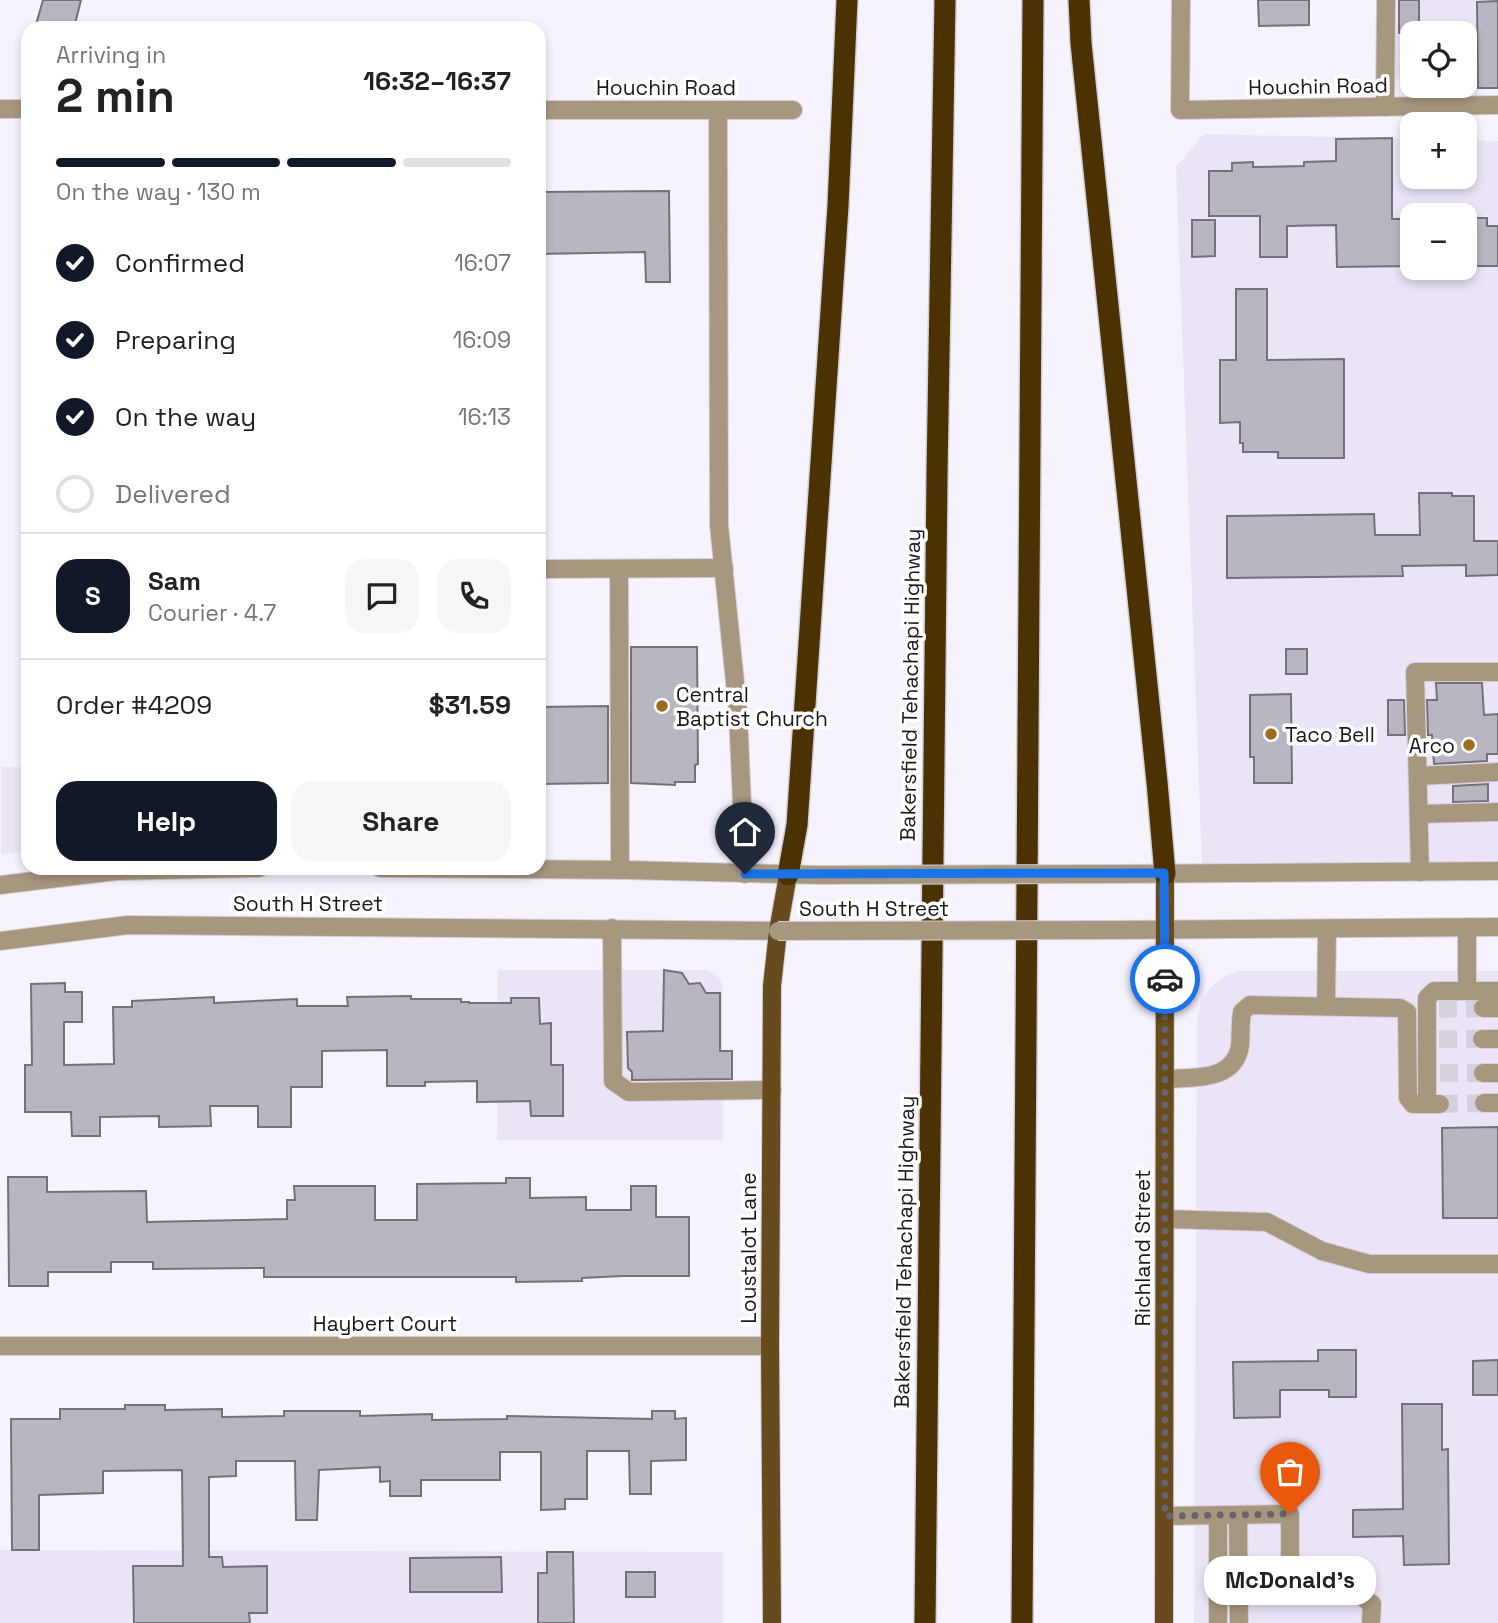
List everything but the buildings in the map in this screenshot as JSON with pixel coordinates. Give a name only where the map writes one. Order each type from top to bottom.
[{"type":"highway","points":[[788,875],[797,825],[841,158],[848,0]]},
{"type":"highway","name":"Bakersfield Tehachapi Highway","points":[[925,1623],[937,474],[945,0]]},
{"type":"highway","points":[[1022,1623],[1033,0]]},
{"type":"highway","points":[[1079,0],[1081,43],[1164,873]]},
{"type":"main road","name":"Richland Street","points":[[1164,873],[1164,1623]]},
{"type":"main road","name":"Loustalot Lane","points":[[772,1623],[772,986],[788,875]]},
{"type":"street","name":"Houchin Road","points":[[1181,0],[1180,110],[1498,105]]},
{"type":"street","points":[[1385,107],[1386,0]]},
{"type":"street","points":[[0,109],[21,109]]},
{"type":"street","name":"Houchin Road","points":[[546,110],[793,110]]},
{"type":"street","points":[[718,110],[719,525],[738,712],[745,874]]},
{"type":"street","points":[[546,569],[724,568]]},
{"type":"street","points":[[619,569],[620,870]]},
{"type":"street","points":[[1420,872],[1415,673],[1498,672]]},
{"type":"street","points":[[1419,776],[1498,772]]},
{"type":"street","points":[[1419,814],[1498,812]]},
{"type":"street","name":"South H Street","points":[[546,869],[788,875],[1498,871]]},
{"type":"street","name":"South H Street","points":[[0,885],[85,875]]},
{"type":"street","name":"South H Street","points":[[0,941],[128,925],[778,931],[1498,927]]},
{"type":"street","points":[[612,928],[613,1080],[629,1092],[772,1090]]},
{"type":"street","points":[[1467,928],[1467,991]]},
{"type":"street","points":[[1326,1006],[1327,929]]},
{"type":"street","points":[[1165,1079],[1209,1076],[1220,1073],[1233,1063],[1240,1047],[1242,1012],[1250,1005],[1400,1007],[1407,1012],[1408,1098],[1413,1104],[1433,1104],[1433,1009],[1427,998],[1434,991],[1498,991]]},
{"type":"street","points":[[1165,1219],[1267,1222],[1322,1251],[1370,1264],[1498,1264]]},
{"type":"street","name":"Haybert Court","points":[[0,1346],[770,1346]]},
{"type":"street","points":[[1165,1516],[1290,1514],[1290,1591],[1352,1590],[1372,1604],[1371,1623]]},
{"type":"street","points":[[1218,1515],[1218,1623]]},
{"type":"street","points":[[1238,1515],[1239,1623]]},
{"type":"shaded area","points":[[1394,0],[1498,0],[1498,79],[1477,79],[1477,21],[1400,21],[1400,79],[1394,79]]},
{"type":"shaded area","points":[[1204,134],[1400,139],[1400,189],[1477,189],[1477,140],[1498,141],[1498,869],[1202,864],[1176,167]]},
{"type":"shaded area","points":[[1,767],[21,768],[21,852],[1,854]]},
{"type":"shaded area","points":[[498,970],[705,970],[713,973],[720,979],[723,988],[723,1140],[497,1140]]},
{"type":"shaded area","points":[[1240,971],[1498,971],[1498,1623],[1194,1623],[1197,1021],[1201,1003],[1210,988],[1224,977]]},
{"type":"shaded area","points":[[0,1550],[723,1552],[723,1623],[0,1623]]},
{"type":"tunnel","points":[[1439,1009],[1483,1008]]},
{"type":"tunnel","points":[[1439,1039],[1482,1039]]},
{"type":"tunnel","points":[[1440,1073],[1483,1073]]},
{"type":"tunnel","points":[[1440,1104],[1484,1103]]},
{"type":"way so far","points":[[1165,979],[1165,1516],[1290,1514]]},
{"type":"place","name":"Central Baptist Church","points":[[662,706]]},
{"type":"place","name":"Taco Bell","points":[[1271,734]]},
{"type":"place","name":"Arco","points":[[1469,745]]},
{"type":"place","name":"McDonald's","points":[[1290,1514]]},
{"type":"route","points":[[745,874],[1164,873],[1165,979]]}]
